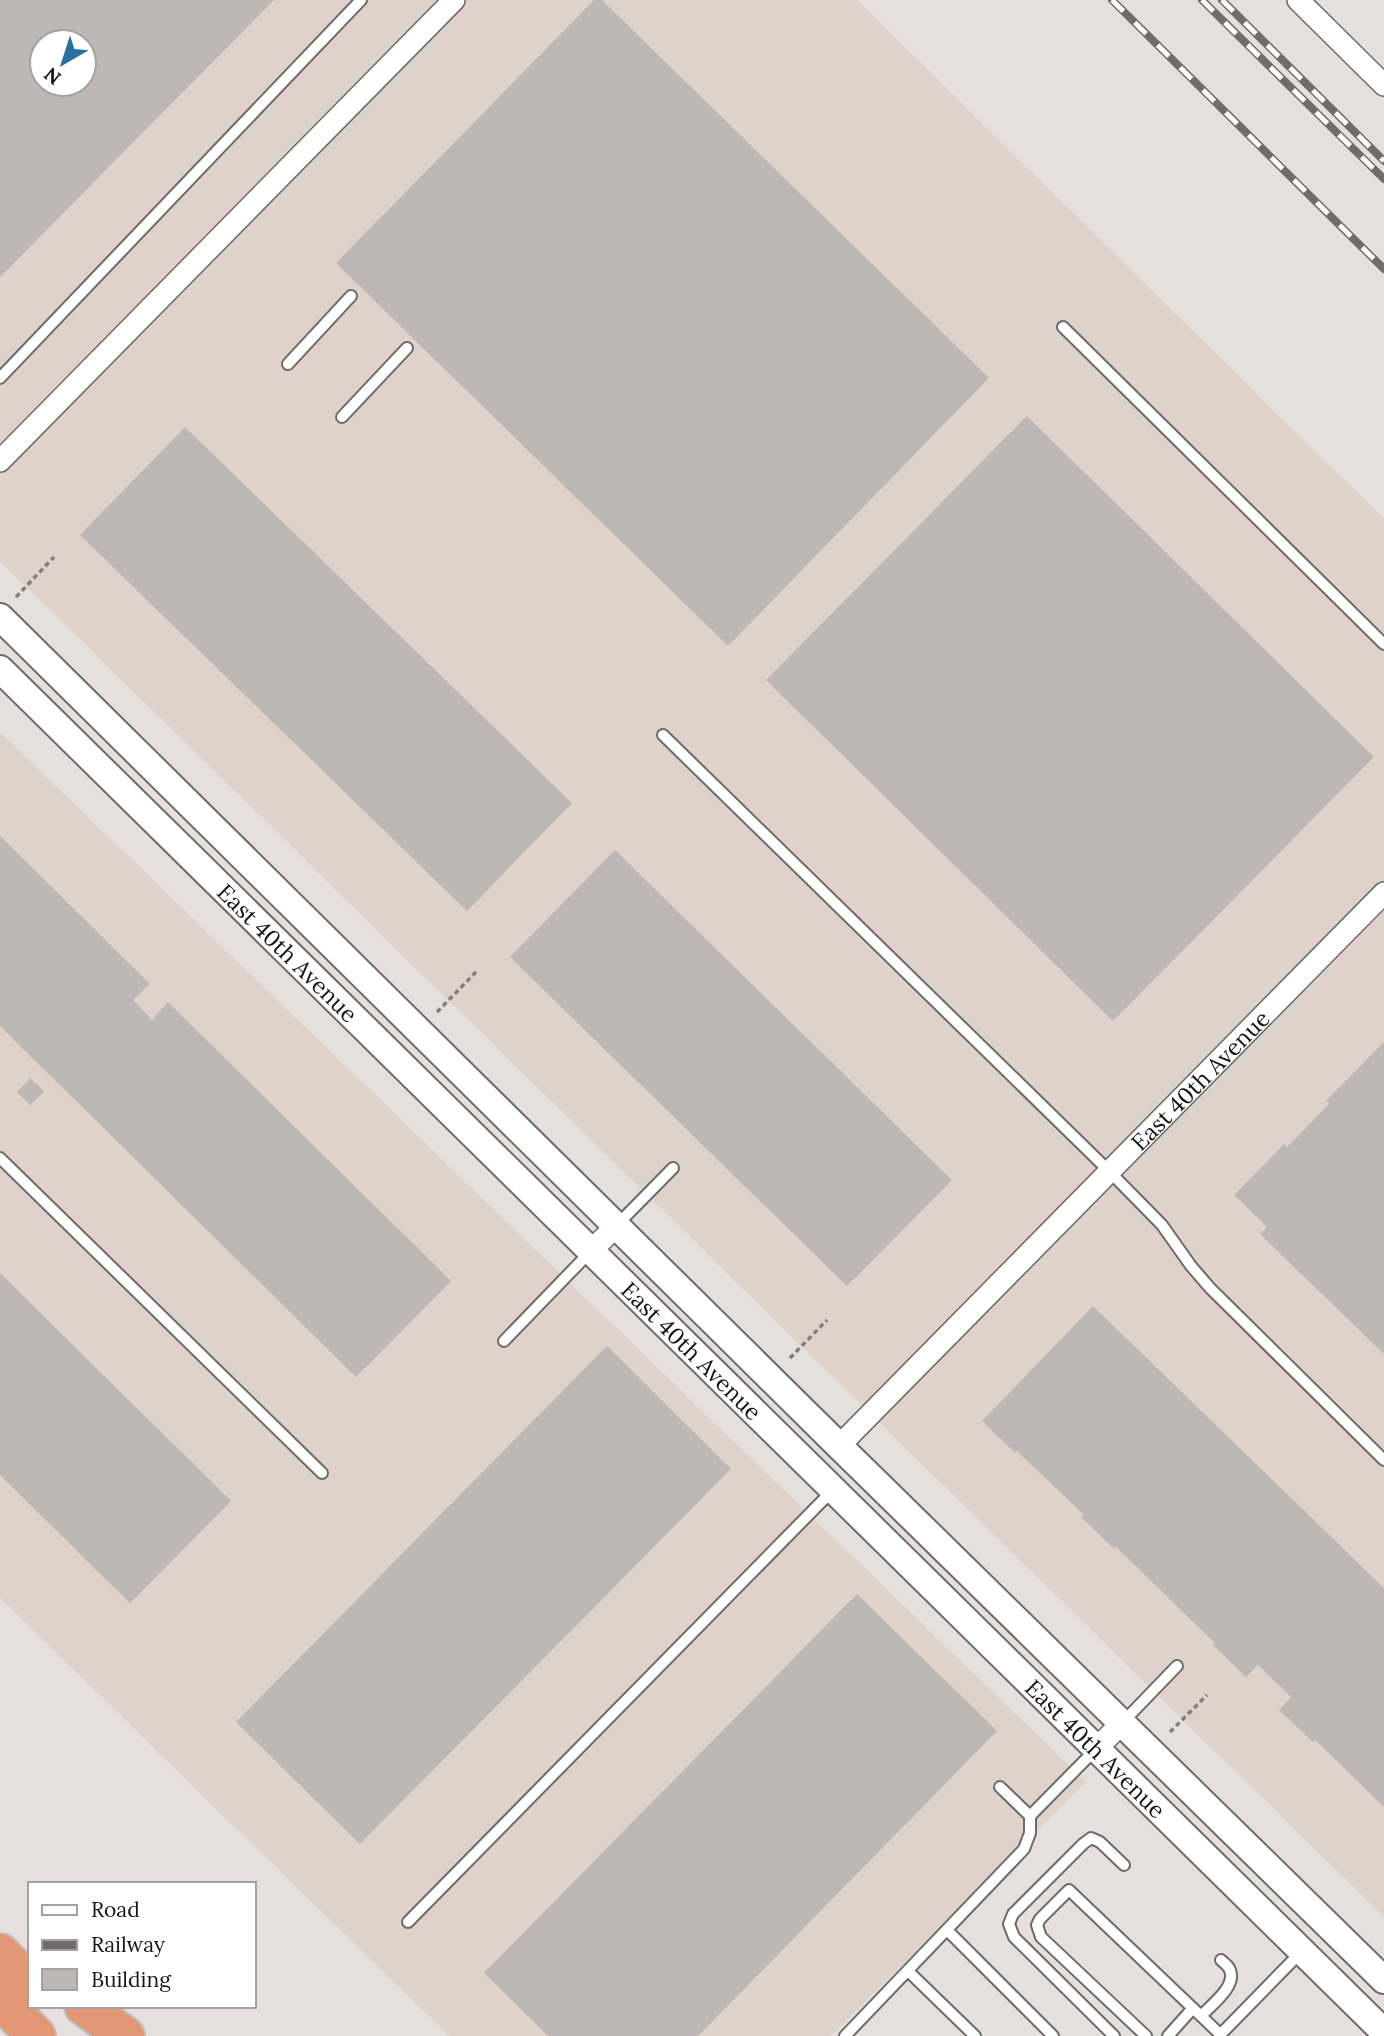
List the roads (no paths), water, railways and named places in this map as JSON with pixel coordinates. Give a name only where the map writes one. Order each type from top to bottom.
[{"type":"highway","points":[[0,1950],[28,1967]]},
{"type":"highway","points":[[0,1950],[28,1981]]},
{"type":"highway","points":[[0,1999],[36,2036]]},
{"type":"highway","points":[[55,2008],[82,2036]]},
{"type":"highway","points":[[87,2008],[125,2036]]},
{"type":"street","points":[[0,461],[454,0]]},
{"type":"street","points":[[1298,0],[1384,85]]},
{"type":"street","name":"East 40th Avenue","points":[[8,607],[617,1225],[1384,1980]]},
{"type":"street","name":"East 40th Avenue","points":[[0,669],[1384,2032]]},
{"type":"street","name":"East 40th Avenue","points":[[839,1446],[1384,894]]},
{"type":"street","points":[[592,1250],[617,1225]]},
{"type":"street","points":[[734,1390],[808,1441],[824,1447],[839,1446]]},
{"type":"street","points":[[1096,1749],[1122,1723]]},
{"type":"lane","points":[[0,378],[361,0]]},
{"type":"lane","points":[[288,364],[351,296]]},
{"type":"lane","points":[[1063,327],[1384,644]]},
{"type":"lane","points":[[342,417],[407,348]]},
{"type":"lane","points":[[663,734],[1110,1172],[1162,1225],[1210,1288],[1384,1460]]},
{"type":"lane","points":[[0,1158],[322,1473]]},
{"type":"lane","points":[[617,1225],[673,1168]]},
{"type":"lane","points":[[504,1341],[592,1250]]},
{"type":"lane","points":[[408,1922],[834,1489]]},
{"type":"lane","points":[[1122,1723],[1177,1666]]},
{"type":"lane","points":[[845,2036],[1024,1849],[1030,1833],[1030,1816],[1096,1749]]},
{"type":"lane","points":[[1000,1787],[1030,1816]]},
{"type":"lane","points":[[1114,2036],[1014,1937],[1009,1924],[1013,1914],[1091,1838],[1100,1842],[1124,1865]]},
{"type":"lane","points":[[1146,2036],[1041,1937],[1037,1925],[1040,1919],[1069,1890],[1220,2035],[1302,1951]]},
{"type":"lane","points":[[947,1930],[1053,2036]]},
{"type":"lane","points":[[1168,2036],[1229,1986],[1232,1979],[1230,1969],[1221,1960]]},
{"type":"lane","points":[[908,1971],[975,2036]]},
{"type":"railway","points":[[1112,0],[1384,269]]},
{"type":"railway","points":[[1202,0],[1384,179]]},
{"type":"railway","points":[[1222,0],[1384,161]]}]
